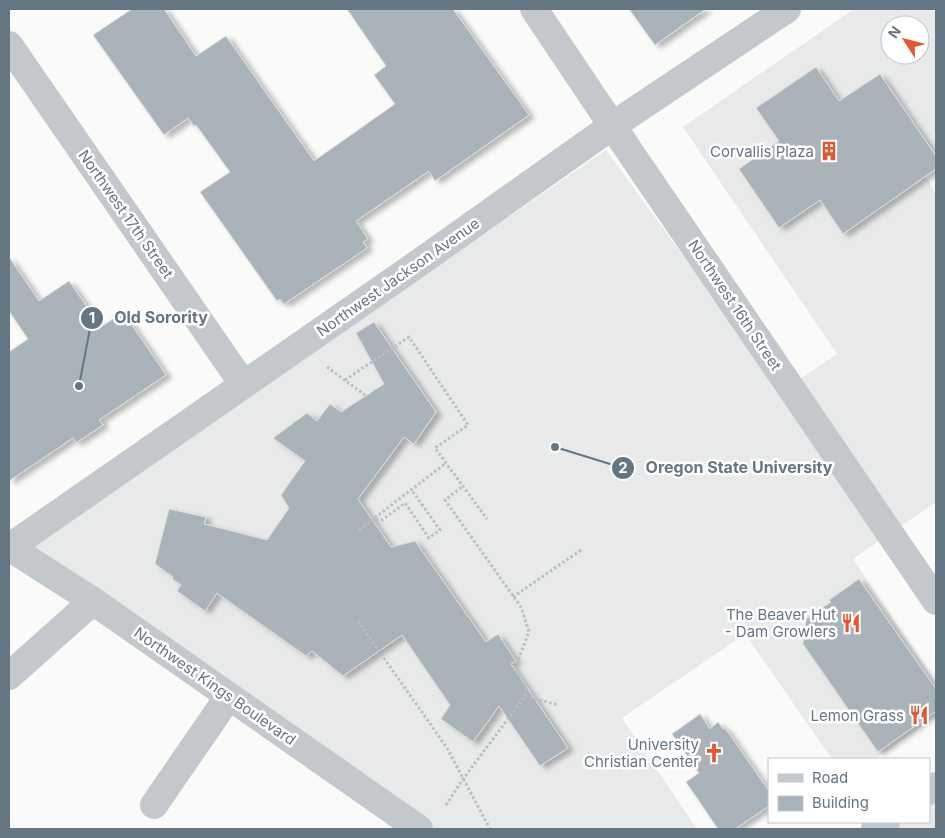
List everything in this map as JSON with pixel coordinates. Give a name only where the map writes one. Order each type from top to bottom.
[{"type":"street","name":"Northwest 16th Street","points":[[534,9],[936,601]]},
{"type":"street","name":"Northwest Jackson Avenue","points":[[9,547],[413,267],[612,126],[787,9]]},
{"type":"street","name":"Northwest 17th Street","points":[[9,45],[243,384]]},
{"type":"street","name":"Northwest Kings Boulevard","points":[[9,547],[93,601],[419,829]]},
{"type":"street","points":[[9,676],[93,601]]},
{"type":"street","points":[[154,805],[229,696]]},
{"type":"path","points":[[345,380],[409,337],[468,425],[435,448],[487,519]]},
{"type":"path","points":[[325,365],[364,395]]},
{"type":"path","points":[[359,530],[446,463]]},
{"type":"path","points":[[446,805],[525,696],[526,686],[515,668],[529,632],[521,607],[445,500],[463,486]]},
{"type":"path","points":[[371,520],[382,520],[405,503],[429,538],[440,530],[411,489]]},
{"type":"path","points":[[513,597],[581,550]]},
{"type":"path","points":[[358,621],[447,748],[490,829]]},
{"type":"path","points":[[525,696],[558,705]]},
{"type":"shaded area","points":[[854,9],[936,9],[936,164],[923,173],[936,193],[936,502],[853,559],[936,682],[936,716],[876,758],[831,758],[745,634],[622,718],[697,829],[399,829],[286,749],[92,618],[15,556],[606,150],[782,391],[837,354],[683,127]]},
{"type":"shaded area","points":[[936,786],[936,829],[875,829],[884,823],[930,823],[930,790]]},
{"type":"building","points":[[132,9],[164,9],[196,56],[226,36],[314,161],[395,104],[374,75],[386,66],[347,9],[453,9],[529,115],[435,181],[429,171],[356,221],[368,239],[363,242],[367,248],[284,304],[280,299],[277,301],[200,192],[230,172],[196,125],[194,126],[188,118],[164,135],[93,35]]},
{"type":"building","points":[[629,9],[706,9],[655,45]]},
{"type":"building","name":"Corvallis Plaza","points":[[816,67],[839,101],[880,74],[936,156],[936,169],[843,234],[820,200],[779,228],[739,169],[779,141],[756,108]]},
{"type":"building","points":[[9,257],[39,301],[69,281],[101,327],[123,312],[166,375],[99,420],[103,425],[76,443],[73,438],[9,481],[9,352],[28,339],[9,311]]},
{"type":"building","points":[[374,322],[436,412],[414,444],[404,437],[358,499],[391,547],[415,541],[486,642],[498,634],[516,661],[511,664],[568,748],[540,766],[499,706],[473,742],[441,719],[450,705],[402,635],[343,676],[312,651],[306,656],[217,593],[205,611],[177,591],[181,585],[155,564],[169,509],[206,517],[204,524],[267,540],[289,508],[281,495],[305,461],[273,438],[307,413],[317,421],[330,404],[341,412],[384,384],[356,333]]},
{"type":"building","points":[[859,579],[936,689],[936,711],[878,752],[803,644],[806,619]]},
{"type":"building","name":"University Christian Center","points":[[700,714],[710,729],[718,722],[723,729],[725,728],[768,790],[768,807],[735,829],[718,829],[686,782],[699,773],[672,734]]},
{"type":"place","name":"Corvallis Plaza","points":[[829,151]]},
{"type":"place","name":"Old Sorority","points":[[79,386]]},
{"type":"place","name":"Oregon State University","points":[[555,447]]},
{"type":"place","name":"The Beaver Hut - Dam Growlers","points":[[851,623]]},
{"type":"place","name":"Lemon Grass","points":[[919,715]]},
{"type":"place","name":"University Christian Center","points":[[714,753]]}]
